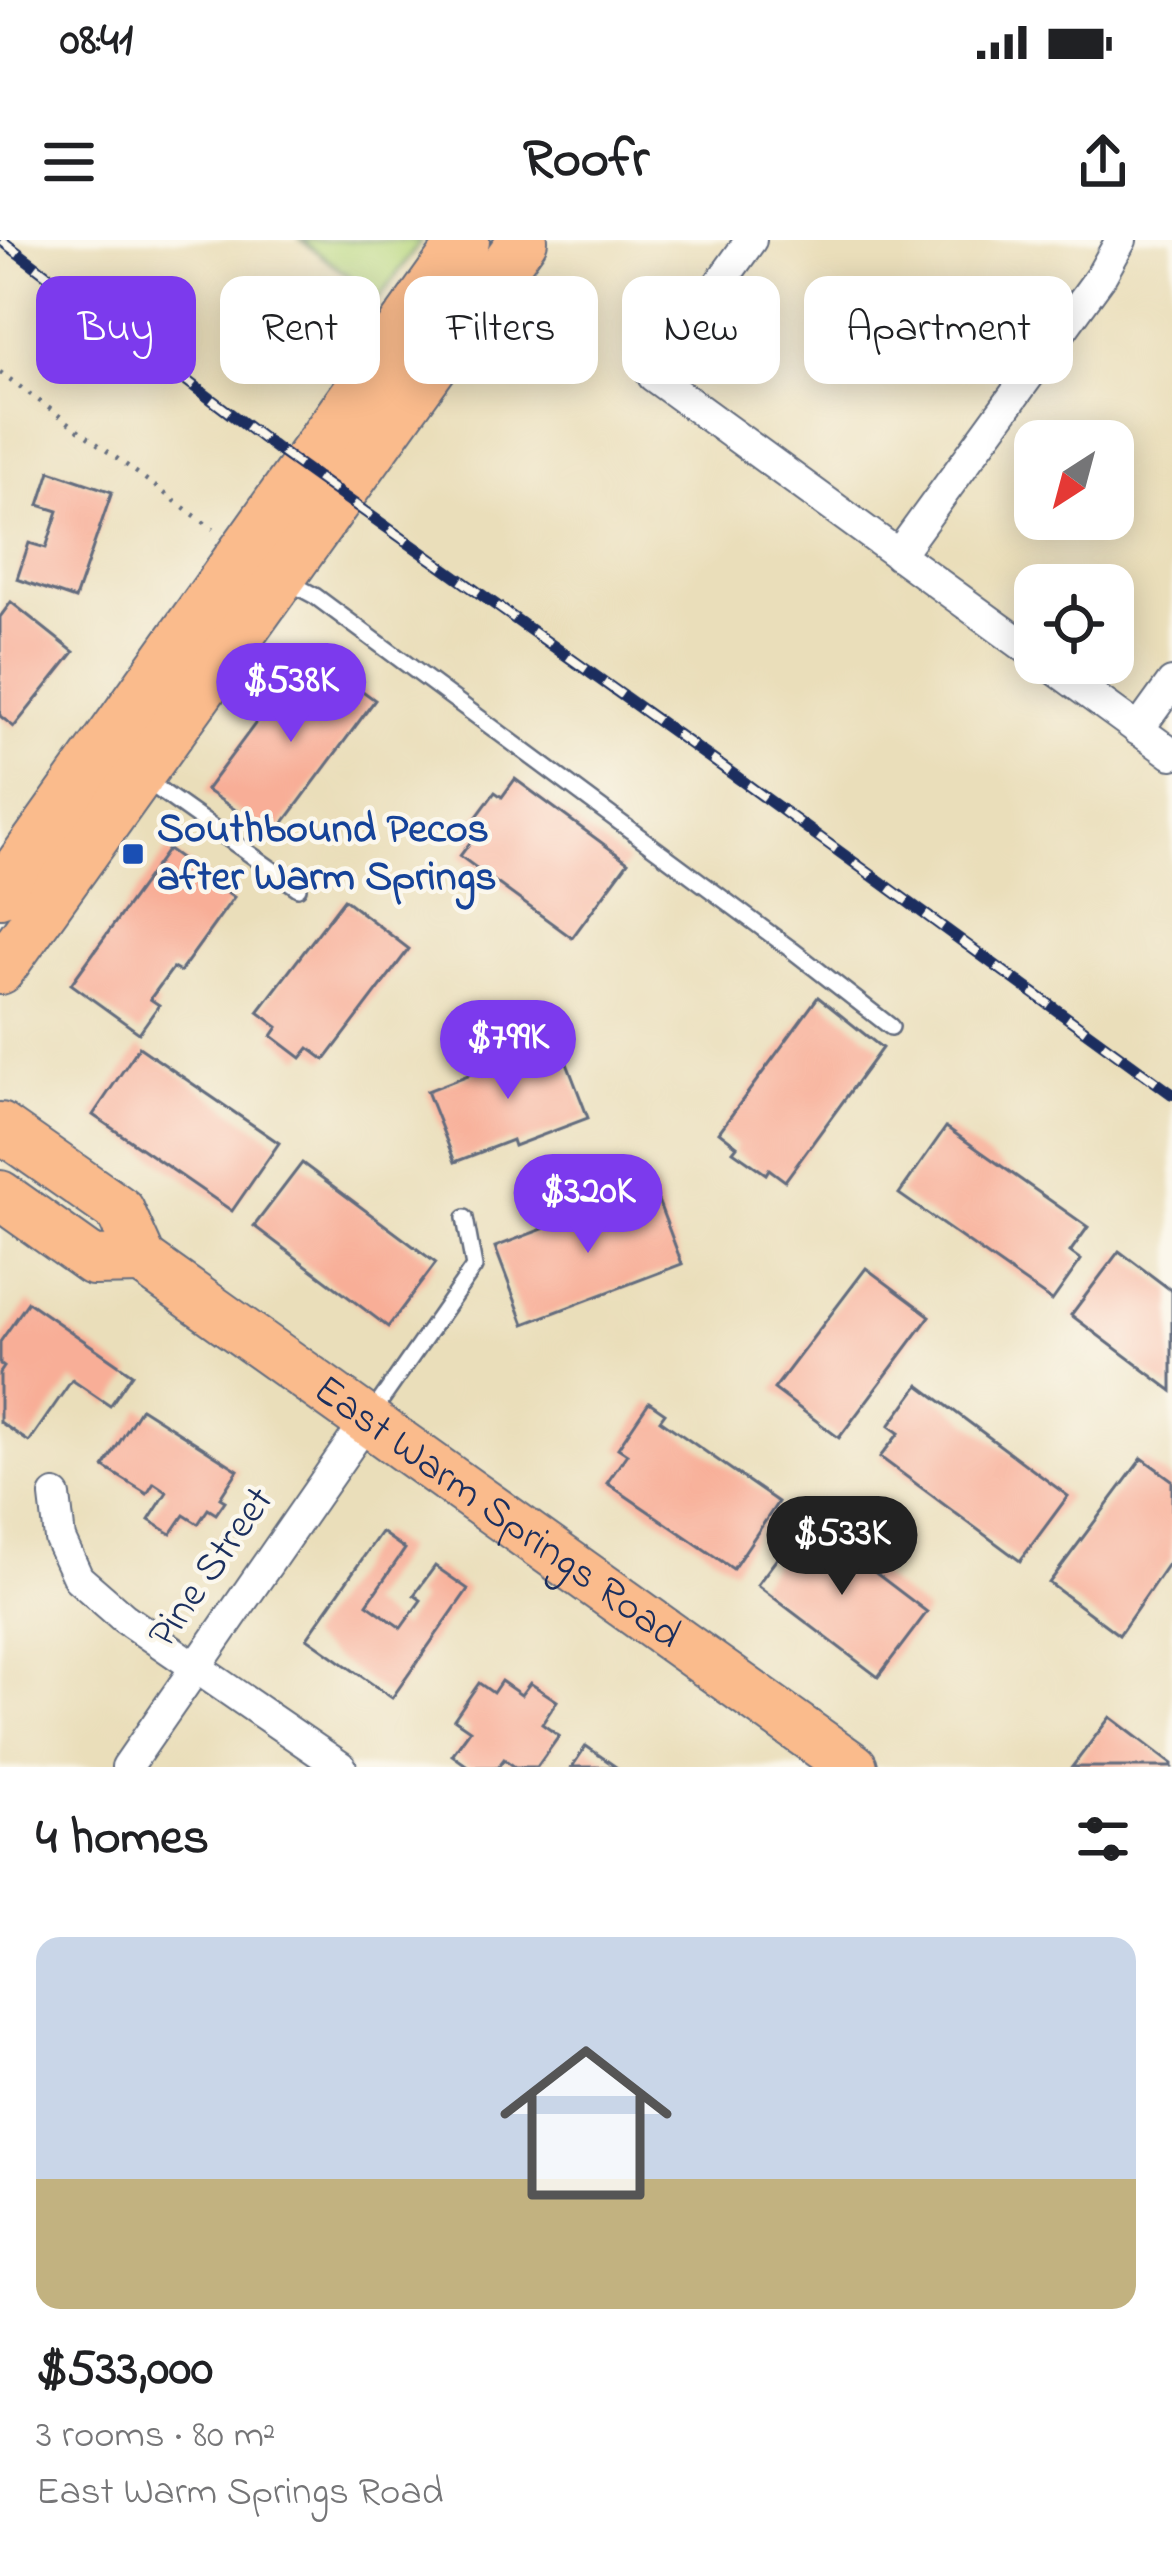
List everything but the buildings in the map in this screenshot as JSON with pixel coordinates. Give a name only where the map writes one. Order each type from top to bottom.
[{"type":"main road","points":[[0,893],[465,240]]},
{"type":"main road","points":[[0,970],[523,240]]},
{"type":"main road","name":"East Warm Springs Road","points":[[0,1127],[120,1211],[142,1260],[853,1767]]},
{"type":"main road","name":"East Warm Springs Road","points":[[0,1196],[93,1261],[142,1260]]},
{"type":"street","points":[[751,240],[653,376],[1014,640]]},
{"type":"street","points":[[898,555],[1101,276],[1121,240]]},
{"type":"street","points":[[1138,730],[1172,683]]},
{"type":"street","points":[[1076,684],[1172,754]]},
{"type":"street","name":"Pine Street","points":[[127,1767],[368,1419]]},
{"type":"street","points":[[56,1496],[60,1539],[78,1578],[124,1618],[341,1767]]},
{"type":"lane","points":[[281,578],[315,596],[891,1027]]},
{"type":"lane","points":[[138,776],[298,888]]},
{"type":"lane","points":[[368,1419],[474,1268],[464,1218]]},
{"type":"path","points":[[0,372],[218,532]]},
{"type":"green space","points":[[301,240],[422,240],[380,298],[380,276],[349,276]]},
{"type":"railway","points":[[1,240],[277,449],[1172,1094]]},
{"type":"place","name":"Southbound Pecos after Warm Springs","points":[[133,854]]}]
